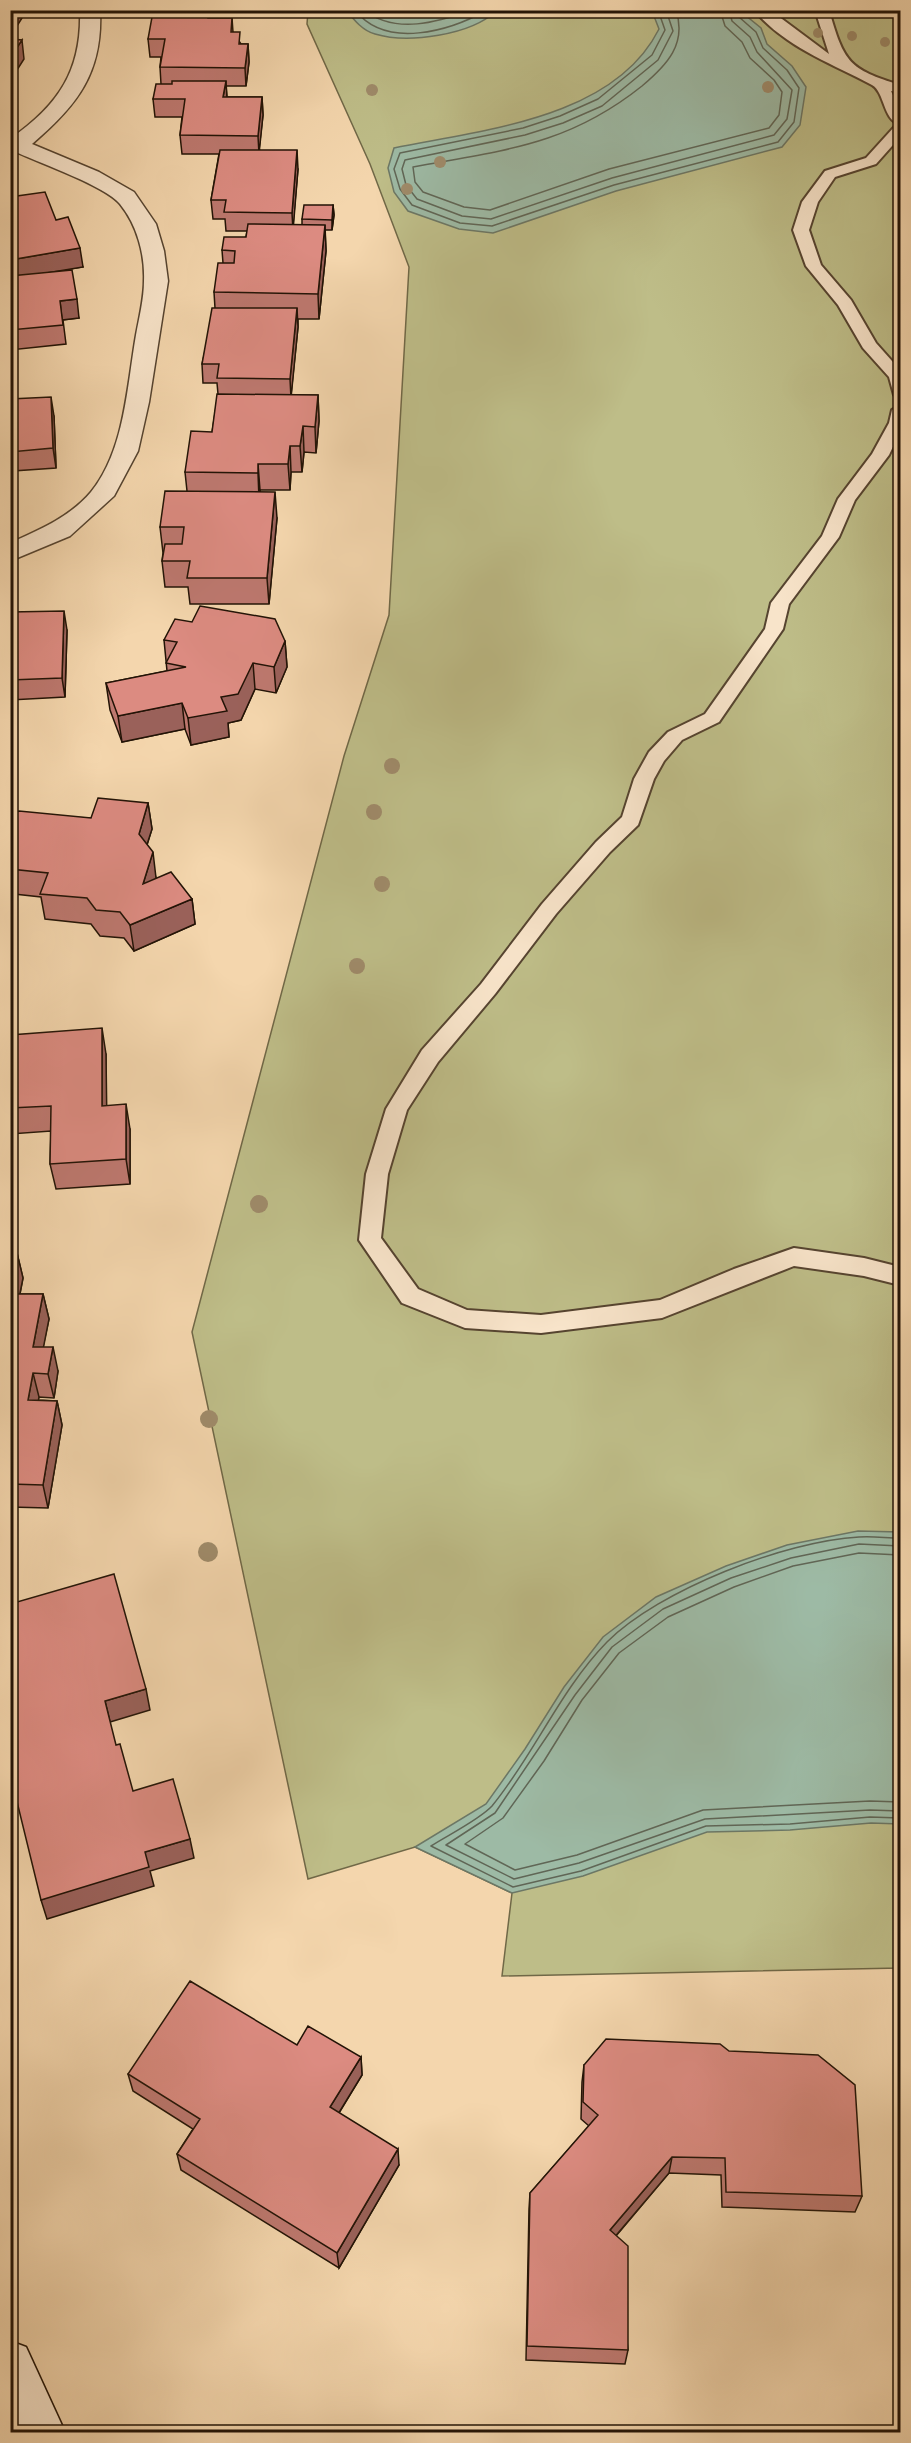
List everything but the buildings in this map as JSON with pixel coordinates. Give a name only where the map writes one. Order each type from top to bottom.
[{"type":"street","points":[[10,553],[61,530],[101,496],[126,451],[137,402],[156,281],[153,251],[145,224],[126,197],[91,177],[14,147],[68,95],[82,71],[91,39],[90,10]]},
{"type":"street","points":[[10,2363],[42,2433]]},
{"type":"lane","points":[[761,10],[802,45],[852,70],[900,89]]},
{"type":"lane","points":[[822,10],[833,50],[852,70]]},
{"type":"lane","points":[[880,81],[900,120]]},
{"type":"lane","points":[[900,129],[872,161],[830,174],[810,202],[801,230],[814,266],[845,303],[868,345],[897,376],[900,391]]},
{"type":"lane","points":[[900,410],[880,455],[847,499],[830,537],[780,603],[774,628],[712,718],[675,736],[656,757],[644,779],[632,819],[603,847],[549,909],[488,989],[430,1056],[397,1109],[377,1174],[370,1240],[410,1296],[465,1319],[541,1324],[662,1309],[742,1275],[794,1257],[864,1267],[900,1276]]},
{"type":"shaded area","points":[[308,11],[900,11],[900,1968],[502,1976],[512,1893],[415,1847],[308,1879],[192,1332],[344,756],[389,615],[409,267],[370,164],[307,24]]},
{"type":"water","points":[[347,11],[496,11],[471,26],[455,31],[404,38],[371,33],[359,25]]},
{"type":"water","points":[[652,11],[740,11],[761,28],[767,44],[792,66],[806,87],[800,125],[782,147],[616,191],[493,233],[459,229],[408,211],[394,192],[388,168],[394,148],[505,126],[543,116],[579,101],[611,83],[638,59],[659,29]]},
{"type":"water","points":[[858,1531],[900,1532],[900,1824],[871,1823],[790,1830],[707,1832],[583,1876],[512,1893],[415,1847],[486,1804],[525,1749],[564,1687],[603,1637],[656,1597],[726,1566],[787,1545]]}]
